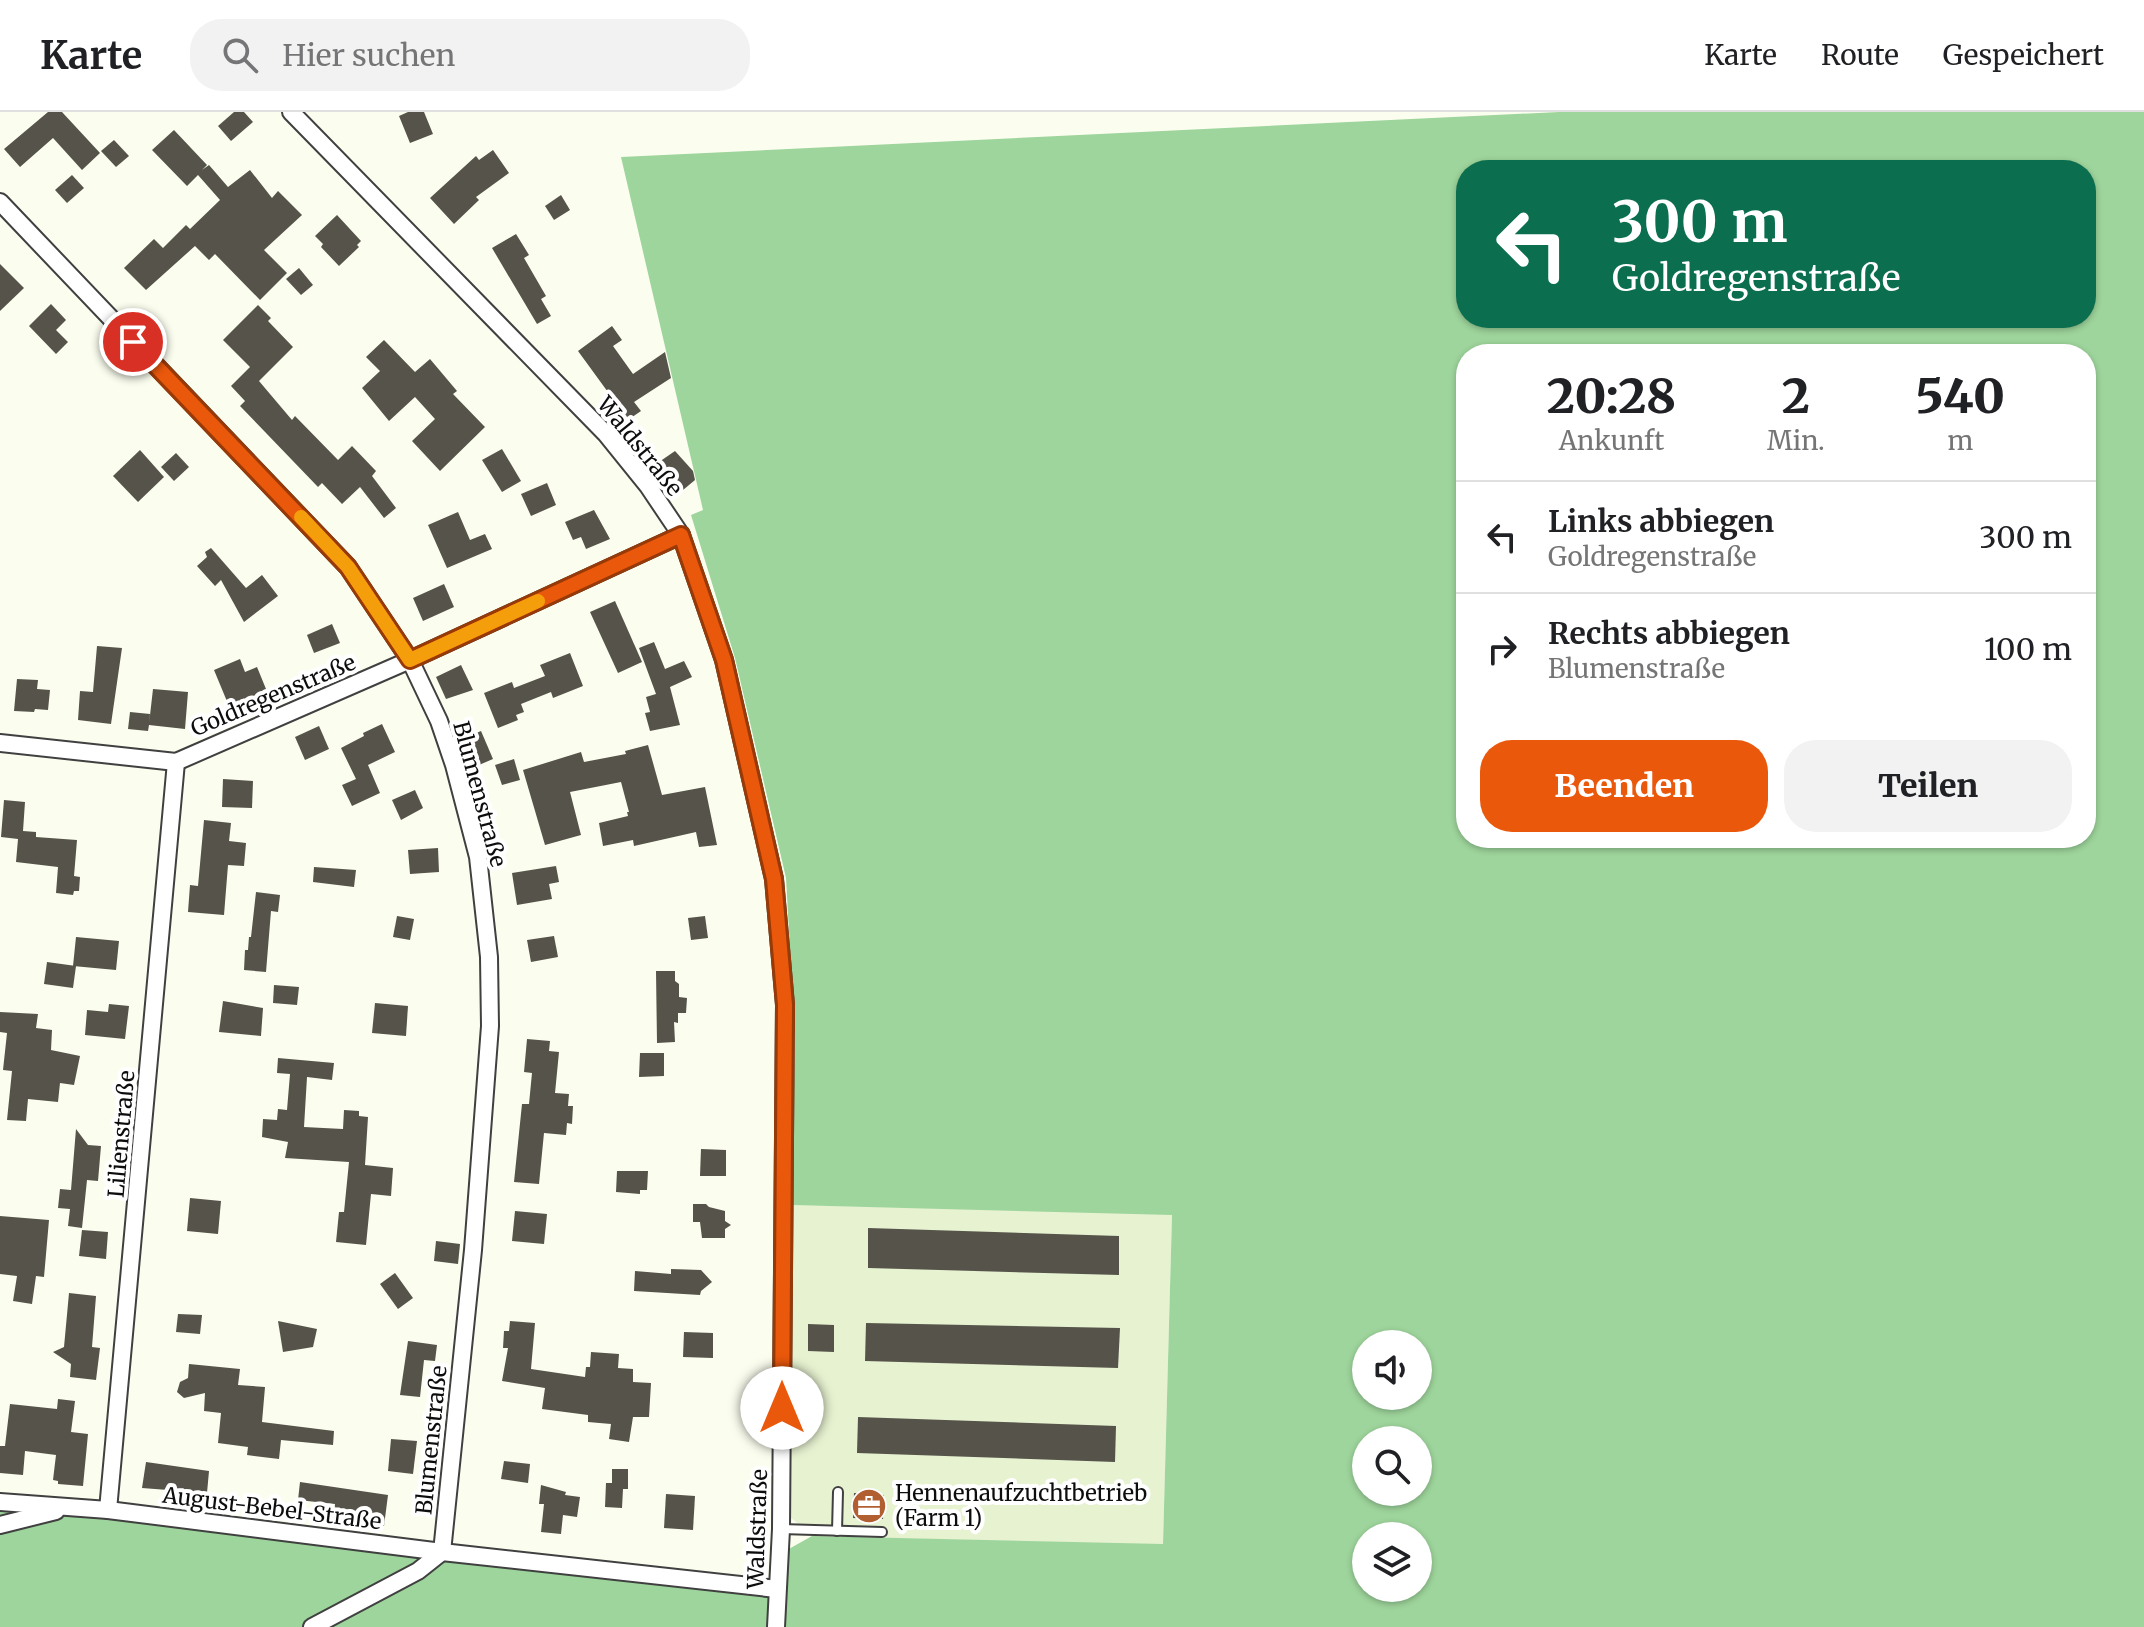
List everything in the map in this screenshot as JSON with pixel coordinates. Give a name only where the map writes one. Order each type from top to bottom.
[{"type":"street","name":"Waldstraße","points":[[291,112],[606,434],[648,486],[681,535],[724,660],[774,879],[785,1005],[781,1529],[776,1627]]},
{"type":"street","name":"Blumenstraße","points":[[0,202],[348,567],[410,660],[439,721],[454,765],[478,857],[489,957],[490,1026],[442,1552]]},
{"type":"street","name":"Goldregenstraße","points":[[0,743],[176,762],[410,660],[681,535]]},
{"type":"street","name":"Lilienstraße","points":[[108,1510],[176,762]]},
{"type":"street","name":"August-Bebel-Straße","points":[[0,1502],[108,1510],[442,1552],[777,1589]]},
{"type":"street","points":[[0,1525],[74,1508]]},
{"type":"street","points":[[312,1627],[418,1571],[442,1552]]},
{"type":"lane","points":[[837,1531],[838,1492]]},
{"type":"lane","points":[[781,1529],[882,1532]]},
{"type":"green space","points":[[1559,112],[2144,112],[2144,1627],[0,1627],[0,1510],[770,1593],[771,1559],[812,1536],[1163,1544],[1172,1215],[791,1205],[795,1039],[786,878],[735,658],[691,515],[703,510],[621,157]]},
{"type":"green space","name":"Hennenaufzuchtbetrieb (Farm 1)","points":[[791,1205],[1172,1214],[1163,1545],[812,1536],[788,1515]]},
{"type":"building","points":[[48,112],[62,112],[100,153],[82,170],[53,138],[20,167],[4,149]]},
{"type":"building","points":[[234,112],[244,112],[253,122],[231,141],[218,126]]},
{"type":"building","points":[[408,112],[424,112],[433,134],[410,143],[399,116]]},
{"type":"building","points":[[174,130],[207,165],[202,170],[209,165],[228,187],[250,170],[272,198],[278,191],[302,215],[264,250],[287,273],[260,300],[215,254],[209,260],[195,246],[146,290],[124,268],[154,239],[163,248],[186,225],[190,229],[220,200],[198,175],[187,186],[152,150]]},
{"type":"building","points":[[114,140],[129,156],[116,167],[101,151]]},
{"type":"building","points":[[493,150],[509,173],[476,197],[479,200],[454,224],[430,198],[476,156],[479,160]]},
{"type":"building","points":[[72,175],[84,188],[67,203],[55,190]]},
{"type":"building","points":[[561,195],[570,210],[554,220],[545,206]]},
{"type":"building","points":[[337,215],[361,241],[357,245],[359,247],[339,266],[315,236]]},
{"type":"building","points":[[516,234],[529,255],[524,258],[546,296],[541,299],[551,316],[537,324],[492,248]]},
{"type":"building","points":[[0,264],[24,288],[0,311]]},
{"type":"building","points":[[299,268],[313,285],[301,295],[286,279]]},
{"type":"building","points":[[51,304],[66,320],[56,330],[68,342],[56,354],[29,326]]},
{"type":"building","points":[[258,305],[271,318],[268,321],[293,347],[259,381],[292,420],[295,416],[338,460],[352,446],[376,471],[372,476],[396,508],[384,518],[360,487],[342,504],[322,483],[318,487],[240,406],[245,401],[231,386],[250,367],[223,340]]},
{"type":"building","points":[[612,326],[622,340],[613,346],[633,374],[665,352],[671,378],[634,402],[641,411],[622,424],[607,403],[613,399],[578,351]]},
{"type":"building","points":[[384,340],[415,372],[430,359],[457,391],[453,394],[485,427],[440,471],[412,441],[435,419],[415,397],[389,421],[362,388],[380,371],[366,357]]},
{"type":"building","points":[[502,449],[521,481],[502,492],[482,460]]},
{"type":"building","points":[[140,450],[164,477],[138,502],[113,476]]},
{"type":"building","points":[[675,451],[693,471],[695,480],[683,490],[659,462]]},
{"type":"building","points":[[176,453],[189,467],[174,481],[161,467]]},
{"type":"building","points":[[547,483],[556,505],[531,516],[521,494]]},
{"type":"building","points":[[594,510],[610,539],[586,549],[581,537],[573,540],[565,522]]},
{"type":"building","points":[[458,512],[470,540],[485,534],[492,549],[447,568],[428,525]]},
{"type":"building","points":[[211,548],[246,588],[262,575],[278,596],[244,622],[221,580],[215,586],[197,566]]},
{"type":"building","points":[[444,584],[454,607],[423,621],[413,598]]},
{"type":"building","points":[[615,601],[642,662],[618,673],[590,612]]},
{"type":"building","points":[[332,624],[340,643],[314,653],[307,635]]},
{"type":"building","points":[[654,642],[665,669],[684,661],[692,677],[670,687],[680,725],[650,731],[645,713],[650,712],[646,697],[656,694],[639,648]]},
{"type":"building","points":[[97,646],[122,648],[111,724],[78,720],[80,691],[93,692]]},
{"type":"building","points":[[570,653],[583,686],[553,698],[551,692],[521,704],[524,712],[516,715],[518,720],[498,728],[484,693],[512,682],[514,688],[545,676],[540,665]]},
{"type":"building","points":[[240,659],[245,672],[257,667],[266,697],[252,702],[253,705],[231,711],[214,670]]},
{"type":"building","points":[[461,665],[473,690],[446,699],[436,677]]},
{"type":"building","points":[[17,679],[38,680],[37,689],[50,690],[48,710],[14,711]]},
{"type":"building","points":[[153,689],[188,692],[185,729],[149,725],[148,731],[128,729],[130,712],[150,714],[149,724]]},
{"type":"building","points":[[382,724],[395,752],[368,765],[380,793],[352,806],[342,785],[356,779],[341,748]]},
{"type":"building","points":[[319,726],[329,749],[305,760],[295,737]]},
{"type":"building","points":[[481,731],[493,759],[479,765],[467,737]]},
{"type":"building","points":[[648,745],[662,795],[705,787],[717,845],[699,847],[696,832],[634,846],[633,840],[603,846],[599,823],[628,816],[621,782],[570,792],[581,835],[545,845],[523,770],[581,752],[584,762],[626,754],[625,751]]},
{"type":"building","points":[[514,759],[520,780],[502,785],[495,765]]},
{"type":"building","points":[[223,779],[253,781],[252,808],[222,807]]},
{"type":"building","points":[[415,790],[423,808],[401,820],[392,800]]},
{"type":"building","points":[[4,800],[25,802],[23,831],[36,832],[36,837],[77,840],[74,876],[80,877],[79,891],[74,891],[73,895],[56,893],[58,867],[16,862],[18,839],[1,837]]},
{"type":"building","points":[[204,820],[231,823],[229,841],[246,843],[244,866],[228,865],[224,915],[188,912],[190,885],[198,886]]},
{"type":"building","points":[[438,848],[439,872],[410,874],[408,850]]},
{"type":"building","points":[[556,866],[559,882],[549,884],[552,899],[517,905],[512,873]]},
{"type":"building","points":[[314,867],[356,870],[354,887],[313,882]]},
{"type":"building","points":[[256,892],[280,895],[278,912],[271,911],[266,972],[244,970]]},
{"type":"building","points":[[397,916],[414,919],[410,940],[393,937]]},
{"type":"building","points":[[705,916],[708,938],[691,940],[688,918]]},
{"type":"building","points":[[554,936],[558,957],[531,962],[527,940]]},
{"type":"building","points":[[76,937],[119,941],[116,970],[73,966]]},
{"type":"building","points":[[47,962],[76,966],[73,988],[44,984]]},
{"type":"building","points":[[656,971],[675,971],[679,997],[687,998],[686,1013],[678,1013],[678,1023],[674,1022],[675,1042],[657,1043]]},
{"type":"building","points":[[274,985],[299,987],[297,1005],[273,1003]]},
{"type":"building","points":[[223,1001],[263,1008],[261,1036],[219,1032]]},
{"type":"building","points":[[375,1003],[408,1006],[406,1036],[372,1033]]},
{"type":"building","points":[[109,1004],[129,1006],[125,1039],[85,1035],[87,1010],[108,1012]]},
{"type":"building","points":[[0,1012],[38,1014],[36,1028],[52,1030],[51,1050],[80,1056],[74,1085],[60,1083],[58,1102],[28,1099],[26,1121],[7,1120],[12,1071],[3,1070],[7,1033],[0,1032]]},
{"type":"building","points":[[527,1039],[550,1041],[549,1051],[559,1052],[555,1093],[569,1094],[568,1106],[573,1106],[572,1124],[567,1123],[566,1135],[544,1133],[539,1184],[514,1182],[522,1104],[529,1104],[532,1073],[524,1072]]},
{"type":"building","points":[[640,1053],[664,1053],[664,1076],[639,1077]]},
{"type":"building","points":[[278,1058],[334,1063],[332,1080],[307,1077],[304,1127],[343,1129],[344,1110],[359,1111],[359,1116],[368,1117],[365,1165],[393,1168],[391,1196],[371,1194],[366,1245],[336,1242],[339,1212],[344,1212],[349,1162],[285,1158],[288,1142],[262,1137],[263,1119],[277,1120],[278,1109],[287,1110],[290,1074],[277,1073]]},
{"type":"building","points":[[76,1129],[88,1145],[101,1146],[98,1181],[87,1180],[82,1228],[68,1226],[70,1209],[58,1208],[60,1189],[71,1190]]},
{"type":"building","points":[[701,1149],[726,1150],[726,1176],[700,1176]]},
{"type":"building","points":[[617,1171],[648,1171],[647,1190],[640,1190],[640,1194],[616,1192]]},
{"type":"building","points":[[190,1198],[221,1201],[218,1234],[187,1231]]},
{"type":"building","points":[[693,1204],[706,1204],[725,1211],[725,1221],[731,1225],[725,1229],[725,1238],[702,1238],[700,1222],[693,1222]]},
{"type":"building","points":[[515,1211],[547,1214],[544,1244],[512,1241]]},
{"type":"building","points":[[0,1216],[49,1220],[44,1277],[36,1276],[32,1304],[13,1301],[17,1276],[0,1274]]},
{"type":"building","points":[[868,1228],[1119,1236],[1119,1275],[868,1268]]},
{"type":"building","points":[[82,1230],[108,1232],[106,1259],[79,1256]]},
{"type":"building","points":[[436,1241],[460,1244],[458,1264],[434,1261]]},
{"type":"building","points":[[671,1269],[701,1270],[712,1282],[700,1295],[634,1291],[635,1271],[671,1274]]},
{"type":"building","points":[[395,1273],[413,1298],[398,1309],[380,1284]]},
{"type":"building","points":[[69,1293],[96,1296],[92,1347],[100,1348],[96,1380],[70,1377],[71,1364],[53,1352],[64,1347]]},
{"type":"building","points":[[178,1314],[202,1315],[200,1334],[176,1332]]},
{"type":"building","points":[[278,1321],[317,1329],[313,1347],[283,1352]]},
{"type":"building","points":[[510,1321],[535,1323],[531,1369],[585,1377],[586,1367],[590,1367],[591,1352],[619,1354],[618,1368],[633,1369],[633,1382],[651,1383],[649,1417],[633,1417],[629,1442],[609,1439],[611,1424],[588,1422],[588,1415],[542,1409],[545,1388],[502,1381],[508,1348],[503,1348],[504,1331],[509,1331]]},
{"type":"building","points":[[866,1323],[1120,1328],[1118,1368],[865,1361]]},
{"type":"building","points":[[808,1324],[834,1325],[834,1352],[808,1351]]},
{"type":"building","points":[[684,1332],[713,1333],[713,1358],[683,1357]]},
{"type":"building","points":[[408,1341],[437,1345],[435,1361],[424,1360],[420,1397],[400,1395]]},
{"type":"building","points":[[189,1364],[240,1369],[238,1385],[265,1387],[262,1422],[334,1431],[333,1445],[281,1440],[279,1459],[247,1455],[248,1447],[218,1443],[221,1413],[204,1411],[205,1393],[184,1398],[177,1392],[180,1382],[188,1378]]},
{"type":"building","points":[[58,1399],[75,1401],[71,1432],[88,1434],[83,1486],[58,1484],[53,1480],[56,1455],[25,1451],[23,1475],[0,1473],[0,1446],[5,1446],[10,1404],[57,1409]]},
{"type":"building","points":[[858,1417],[1116,1426],[1115,1462],[857,1453]]},
{"type":"building","points":[[391,1439],[417,1441],[413,1474],[388,1471]]},
{"type":"building","points":[[504,1461],[530,1464],[528,1483],[501,1479]]},
{"type":"building","points":[[146,1462],[209,1471],[207,1493],[142,1488]]},
{"type":"building","points":[[612,1469],[628,1469],[628,1489],[623,1489],[622,1508],[605,1507],[606,1483],[612,1483]]},
{"type":"building","points":[[300,1482],[388,1495],[384,1526],[351,1522],[352,1516],[334,1513],[335,1504],[298,1500]]},
{"type":"building","points":[[541,1485],[566,1492],[565,1495],[580,1497],[577,1517],[563,1515],[561,1534],[541,1532],[544,1504],[539,1504]]},
{"type":"building","name":"Hennenaufzuchtbetrieb (Farm 1)","points":[[854,1493],[884,1495],[883,1519],[853,1518]]},
{"type":"building","points":[[666,1494],[695,1496],[693,1530],[664,1528]]},
{"type":"slow traffic","points":[[301,517],[348,567],[410,660],[538,601]]},
{"type":"place","name":"Hennenaufzuchtbetrieb (Farm 1)","points":[[869,1506]]},
{"type":"route","points":[[133,342],[348,567],[410,660],[681,535],[724,660],[774,879],[785,1005],[782,1408]]}]
